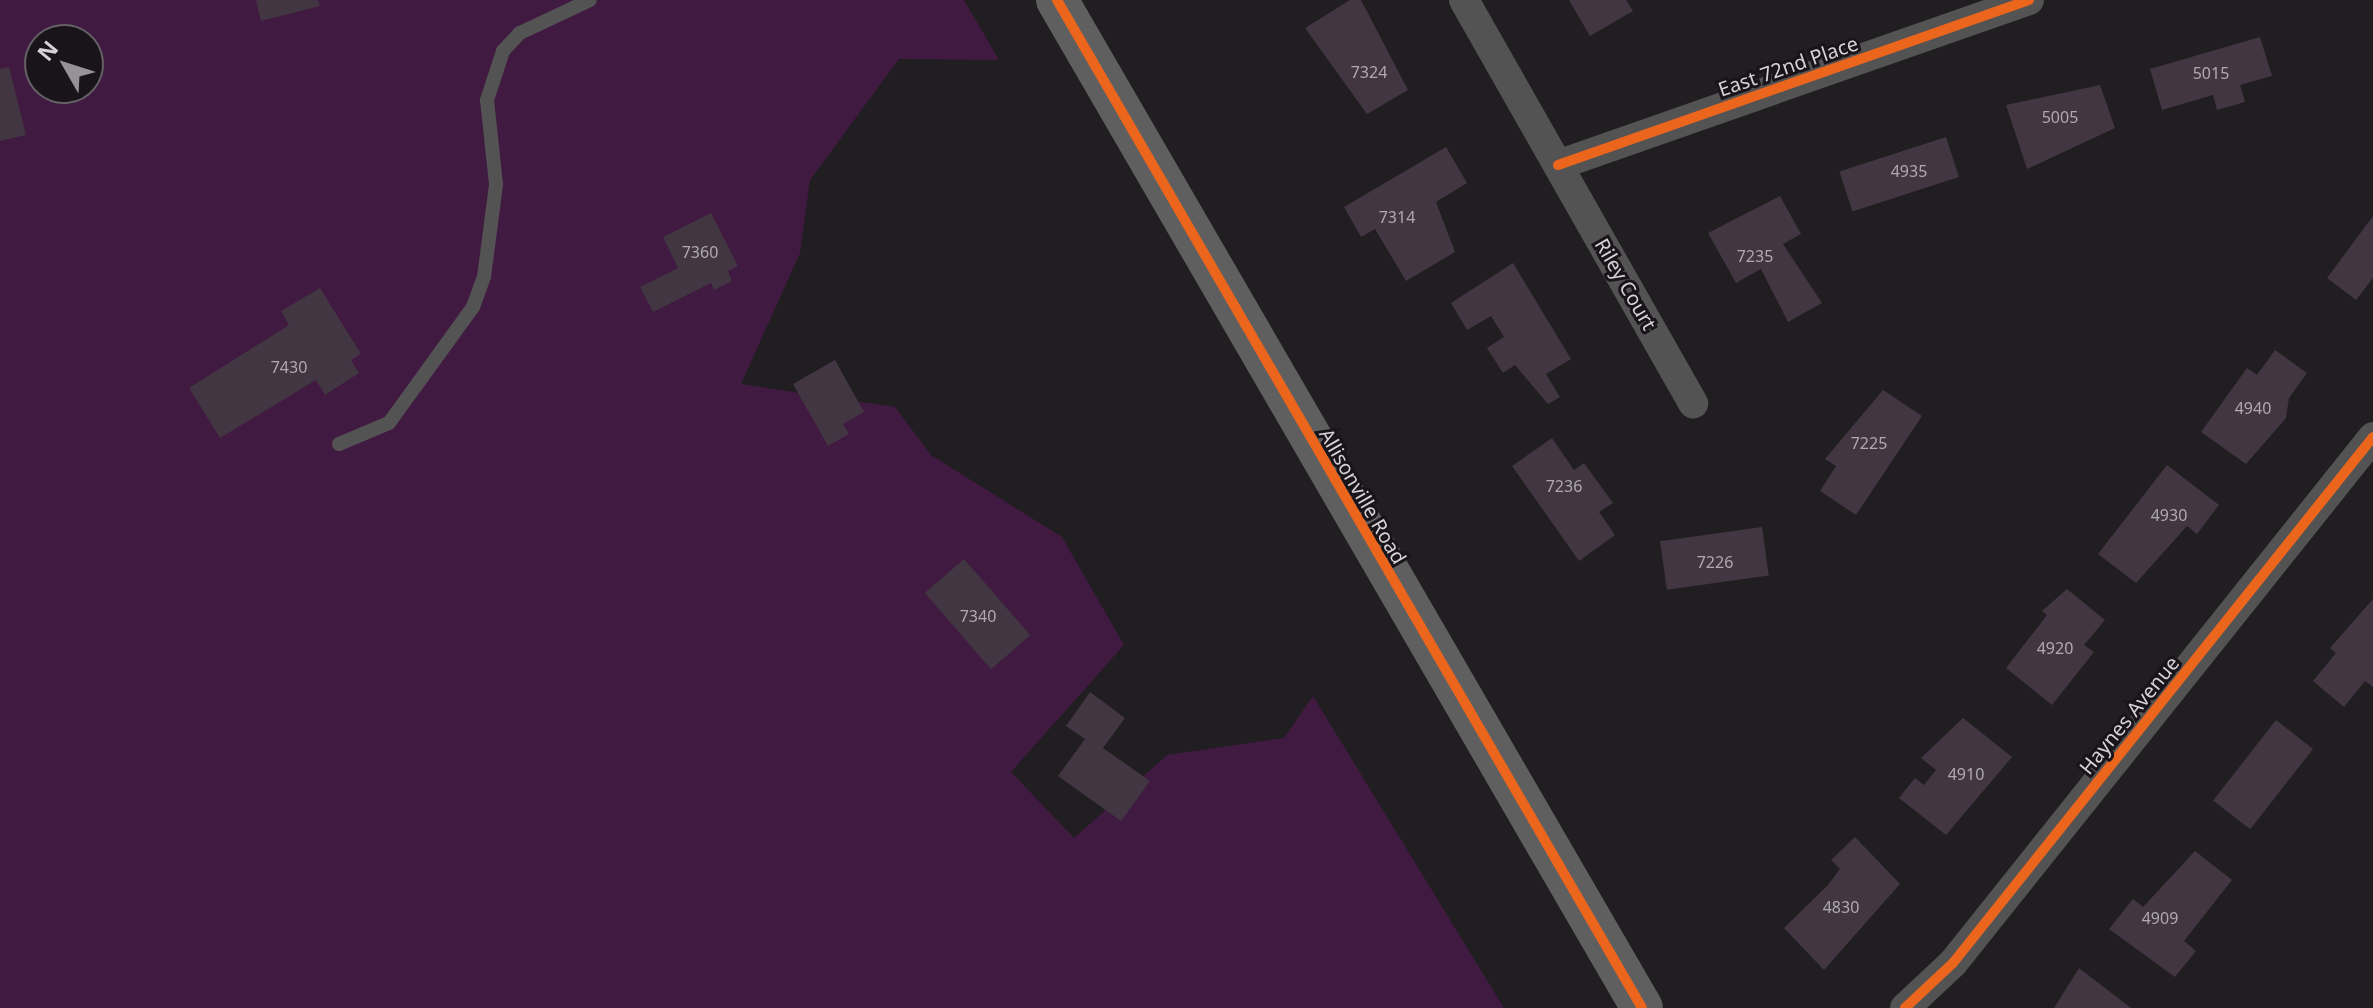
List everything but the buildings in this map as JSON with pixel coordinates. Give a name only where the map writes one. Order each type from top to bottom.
[{"type":"main road","name":"Allisonville Road","points":[[1057,0],[1642,1008]]},
{"type":"street","name":"Riley Court","points":[[1464,0],[1693,403]]},
{"type":"street","name":"East 72nd Place","points":[[1558,165],[2029,0]]},
{"type":"street","name":"Haynes Avenue","points":[[1905,1008],[1953,963],[2373,437]]},
{"type":"lane","points":[[339,444],[389,423],[473,307],[496,184],[487,100],[503,51],[520,33],[590,0]]},
{"type":"shaded area","points":[[0,0],[964,0],[999,60],[899,59],[810,180],[800,253],[741,384],[895,407],[931,455],[1062,537],[1124,645],[1011,772],[1074,838],[1167,755],[1284,738],[1313,696],[1504,1008],[0,1008]]},
{"type":"cycle path","points":[[1057,0],[1642,1008]]},
{"type":"cycle path","points":[[1558,165],[2029,0]]},
{"type":"cycle path","points":[[1905,1008],[1953,963],[2373,437]]}]
